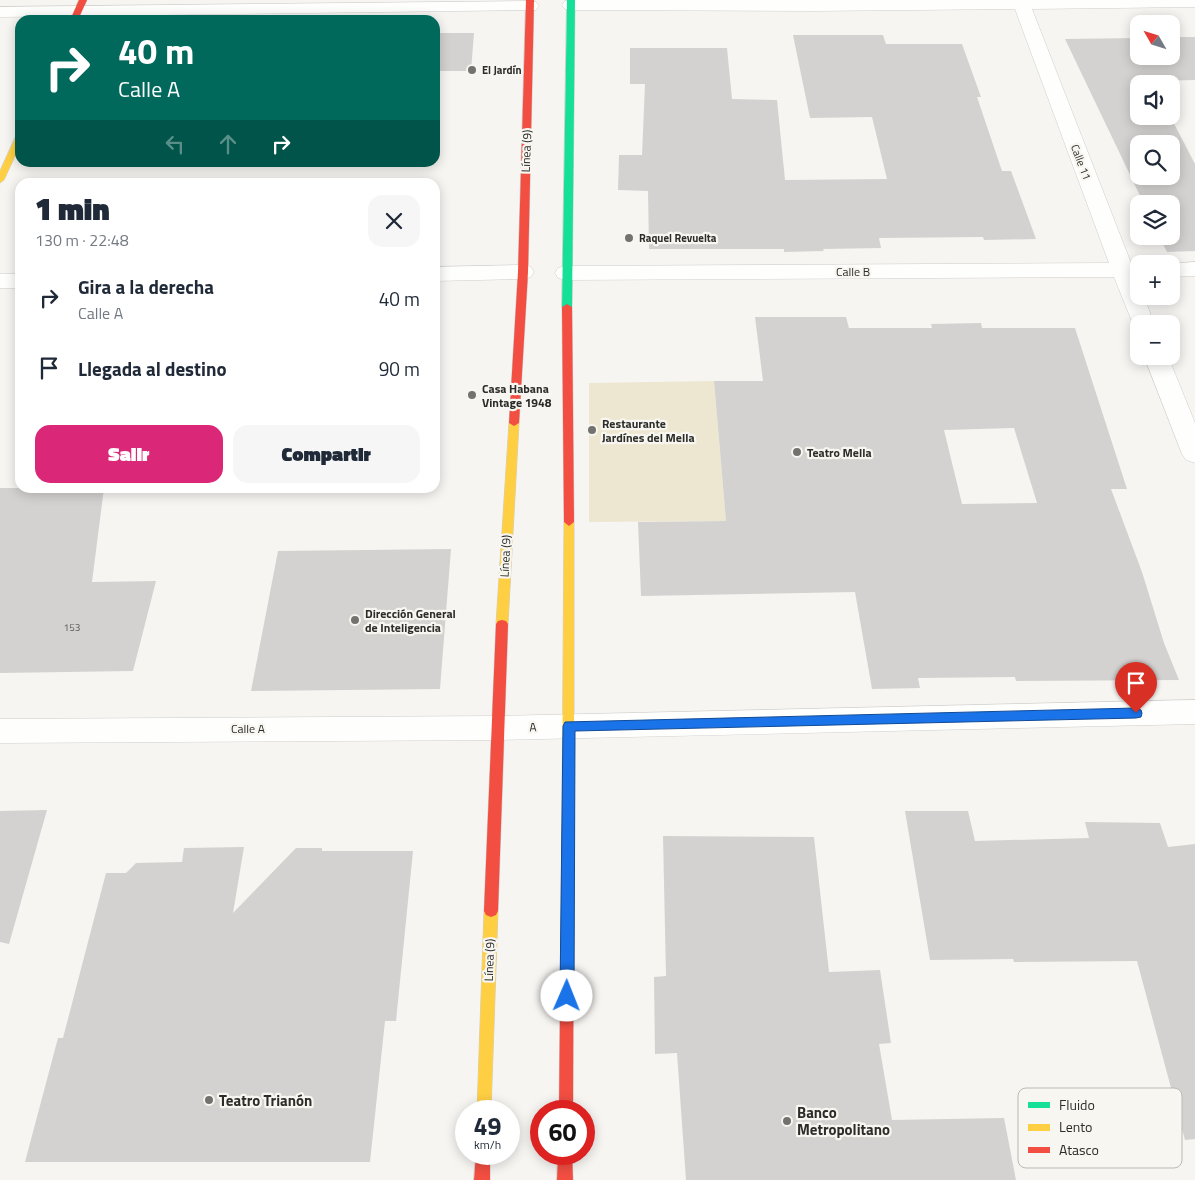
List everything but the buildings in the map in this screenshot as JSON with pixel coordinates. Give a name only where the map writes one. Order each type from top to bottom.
[{"type":"main road","points":[[566,1100],[569,376],[566,273],[571,2]]},
{"type":"main road","name":"Línea (9)","points":[[484,1100],[496,728],[523,272],[530,3]]},
{"type":"main road","points":[[0,180],[15,147]]},
{"type":"main road","points":[[482,1180],[483,1165]]},
{"type":"main road","points":[[565,1165],[565,1180]]},
{"type":"street","points":[[571,2],[812,6],[1020,1],[1195,2]]},
{"type":"street","name":"Calle 11","points":[[1020,1],[1130,270]]},
{"type":"street","points":[[0,12],[530,3]]},
{"type":"street","points":[[1180,270],[1195,269]]},
{"type":"street","name":"Calle B","points":[[566,273],[1130,270]]},
{"type":"street","points":[[440,274],[523,272]]},
{"type":"street","points":[[0,281],[15,281]]},
{"type":"street","points":[[1160,365],[1195,454]]},
{"type":"street","points":[[569,726],[1195,712]]},
{"type":"street","name":"A","points":[[496,728],[569,726]]},
{"type":"street","name":"Calle A","points":[[0,731],[496,728]]},
{"type":"shaded area","points":[[714,381],[726,521],[589,522],[589,383]]},
{"type":"traffic: fast","points":[[567,307],[571,0]]},
{"type":"traffic: slow","points":[[0,180],[15,147]]},
{"type":"traffic: slow","points":[[502,624],[514,423]]},
{"type":"traffic: slow","points":[[568,816],[569,522]]},
{"type":"traffic: slow","points":[[484,1100],[491,911]]},
{"type":"traffic: jam","points":[[76,15],[83,0]]},
{"type":"traffic: jam","points":[[514,423],[523,272],[530,0]]},
{"type":"traffic: jam","points":[[567,307],[569,522]]},
{"type":"traffic: jam","points":[[491,911],[502,624]]},
{"type":"traffic: jam","points":[[566,1100],[568,816]]},
{"type":"traffic: jam","points":[[482,1180],[483,1165]]},
{"type":"traffic: jam","points":[[565,1165],[565,1180]]},
{"type":"place","name":"El Jardín","points":[[472,70]]},
{"type":"place","name":"Raquel Revuelta","points":[[629,238]]},
{"type":"place","name":"Casa Habana Vintage 1948","points":[[472,395]]},
{"type":"place","name":"Restaurante Jardínes del Mella","points":[[592,430]]},
{"type":"place","name":"Teatro Mella","points":[[797,452]]},
{"type":"place","name":"Dirección General de Inteligencia","points":[[355,620]]},
{"type":"place","name":"Teatro Trianón","points":[[209,1100]]},
{"type":"place","name":"Banco Metropolitano","points":[[787,1121]]},
{"type":"route","points":[[567,996],[569,726],[1136,713]]}]
